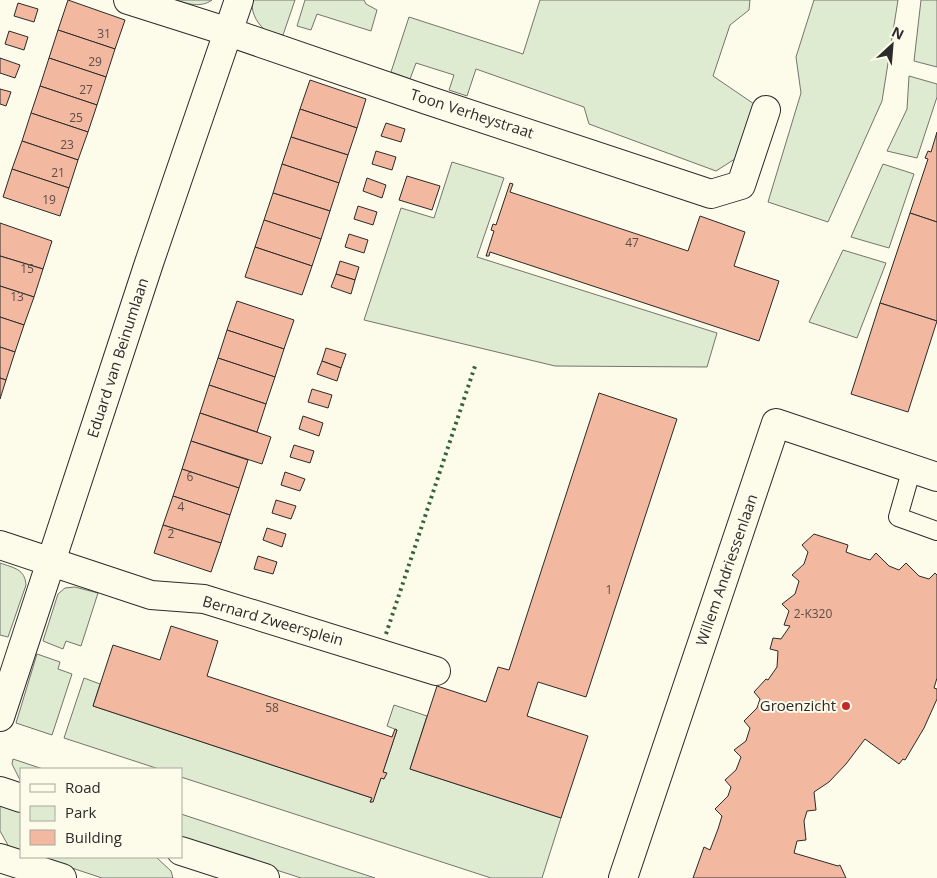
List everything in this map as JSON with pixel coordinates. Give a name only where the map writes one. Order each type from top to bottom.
[{"type":"street","name":"Toon Verheystraat","points":[[128,0],[229,32],[711,194],[741,185],[766,110]]},
{"type":"street","name":"Eduard van Beinumlaan","points":[[0,717],[149,263],[239,0]]},
{"type":"street","name":"Willem Andriessenlaan","points":[[623,878],[776,423],[925,472]]},
{"type":"street","name":"Bernard Zweersplein","points":[[0,545],[151,595],[204,599],[436,671]]},
{"type":"street","points":[[0,791],[20,798]]},
{"type":"street","points":[[182,852],[213,870],[265,878]]},
{"type":"street","points":[[0,858],[62,878]]},
{"type":"lane","points":[[925,472],[898,517],[937,531]]},
{"type":"green space","points":[[176,0],[212,0],[199,5]]},
{"type":"green space","points":[[253,0],[295,0],[283,35],[268,31],[261,26],[253,12]]},
{"type":"green space","points":[[305,0],[364,0],[366,4],[377,10],[371,31],[317,14],[311,30],[297,26]]},
{"type":"green space","points":[[540,0],[750,0],[749,10],[730,25],[713,76],[757,106],[738,157],[716,171],[589,124],[584,107],[476,69],[467,96],[449,90],[454,75],[416,63],[410,79],[391,72],[409,17],[523,54]]},
{"type":"green space","points":[[814,0],[898,0],[882,101],[828,222],[768,202],[801,93],[796,57]]},
{"type":"green space","points":[[921,0],[937,0],[937,67],[914,61]]},
{"type":"green space","points":[[909,76],[937,84],[937,97],[917,158],[887,151],[907,109]]},
{"type":"green space","points":[[452,162],[504,178],[477,257],[717,333],[707,367],[555,366],[364,320],[401,208],[434,218]]},
{"type":"green space","points":[[883,164],[914,174],[889,248],[851,237]]},
{"type":"green space","points":[[843,250],[886,263],[857,338],[809,322]]},
{"type":"green space","points":[[0,563],[21,572],[26,585],[8,637],[0,635]]},
{"type":"green space","points":[[75,587],[98,593],[81,646],[66,641],[63,649],[43,641],[58,594],[65,588]]},
{"type":"green space","points":[[37,654],[60,662],[58,669],[72,674],[52,735],[16,723]]},
{"type":"green space","points":[[84,678],[100,684],[93,706],[372,798],[370,802],[372,802],[381,778],[384,779],[386,773],[383,772],[397,730],[387,726],[394,705],[427,716],[410,769],[561,818],[542,878],[491,878],[182,777],[182,768],[156,768],[64,738]]},
{"type":"green space","points":[[13,759],[40,768],[20,768],[20,780],[12,764]]},
{"type":"green space","points":[[0,804],[20,810],[20,851],[9,847],[0,831]]},
{"type":"green space","points":[[182,814],[375,878],[301,878],[182,839]]},
{"type":"green space","points":[[42,858],[157,858],[171,871],[173,878],[102,878]]},
{"type":"building","points":[[68,0],[125,20],[115,49],[58,30]]},
{"type":"building","points":[[18,3],[38,9],[34,22],[14,16]]},
{"type":"building","points":[[58,30],[115,49],[106,77],[49,58]]},
{"type":"building","points":[[9,31],[28,37],[24,50],[5,44]]},
{"type":"building","points":[[0,58],[20,65],[15,78],[0,73]]},
{"type":"building","points":[[49,58],[106,77],[97,105],[40,86]]},
{"type":"building","points":[[310,80],[366,99],[357,128],[300,109]]},
{"type":"building","points":[[40,86],[97,105],[88,132],[31,113]]},
{"type":"building","points":[[0,89],[11,92],[6,106],[0,104]]},
{"type":"building","points":[[300,109],[357,128],[348,155],[291,137]]},
{"type":"building","points":[[31,113],[88,132],[78,160],[22,141]]},
{"type":"building","points":[[386,123],[405,129],[401,142],[381,136]]},
{"type":"building","points":[[937,132],[937,222],[910,213],[928,159],[925,158],[928,151],[931,152]]},
{"type":"building","points":[[291,137],[348,155],[339,183],[282,164]]},
{"type":"building","points":[[22,141],[78,160],[69,188],[12,169]]},
{"type":"building","points":[[376,151],[396,157],[392,170],[372,164]]},
{"type":"building","points":[[282,164],[339,183],[330,211],[273,193]]},
{"type":"building","points":[[12,169],[69,188],[60,216],[3,197]]},
{"type":"building","points":[[407,176],[440,186],[432,210],[399,200]]},
{"type":"building","points":[[367,178],[386,185],[382,198],[363,191]]},
{"type":"building","points":[[510,183],[513,184],[510,192],[688,251],[700,216],[745,232],[734,266],[779,281],[759,341],[490,252],[489,256],[486,256],[494,231],[491,230],[493,224],[496,225]]},
{"type":"building","points":[[273,193],[330,211],[321,239],[264,220]]},
{"type":"building","points":[[358,206],[377,212],[373,225],[354,219]]},
{"type":"building","points":[[910,213],[937,222],[937,321],[880,303]]},
{"type":"building","points":[[264,220],[321,239],[312,266],[255,247]]},
{"type":"building","points":[[0,223],[52,241],[43,269],[0,256]]},
{"type":"building","points":[[349,234],[368,240],[364,253],[345,247]]},
{"type":"building","points":[[255,247],[312,266],[302,295],[245,277]]},
{"type":"building","points":[[0,256],[43,269],[34,297],[0,286]]},
{"type":"building","points":[[340,261],[359,267],[355,280],[336,274]]},
{"type":"building","points":[[336,274],[355,280],[351,294],[331,287]]},
{"type":"building","points":[[0,286],[34,297],[24,325],[0,317]]},
{"type":"building","points":[[237,301],[294,320],[284,349],[227,330]]},
{"type":"building","points":[[880,303],[937,321],[908,412],[851,394]]},
{"type":"building","points":[[0,317],[24,325],[15,352],[0,347]]},
{"type":"building","points":[[227,330],[284,349],[275,377],[218,358]]},
{"type":"building","points":[[0,347],[15,352],[6,380],[0,378]]},
{"type":"building","points":[[326,348],[346,354],[341,368],[322,361]]},
{"type":"building","points":[[218,358],[275,377],[266,404],[209,385]]},
{"type":"building","points":[[322,361],[341,368],[337,381],[317,374]]},
{"type":"building","points":[[0,378],[6,380],[0,399]]},
{"type":"building","points":[[209,385],[266,404],[257,432],[200,413]]},
{"type":"building","points":[[312,389],[332,395],[328,408],[308,402]]},
{"type":"building","points":[[599,393],[677,419],[586,697],[538,682],[527,716],[588,736],[561,818],[410,769],[437,686],[486,702],[498,667],[509,670]]},
{"type":"building","points":[[200,413],[271,437],[262,464],[191,441]]},
{"type":"building","points":[[303,416],[323,423],[319,436],[299,429]]},
{"type":"building","points":[[191,441],[248,460],[239,488],[182,469]]},
{"type":"building","points":[[294,445],[314,451],[310,463],[290,457]]},
{"type":"building","points":[[182,469],[239,488],[230,515],[173,496]]},
{"type":"building","points":[[285,472],[305,479],[300,491],[281,485]]},
{"type":"building","points":[[173,496],[230,515],[221,543],[163,525]]},
{"type":"building","points":[[276,500],[296,506],[291,519],[272,513]]},
{"type":"building","points":[[163,525],[221,543],[211,572],[154,553]]},
{"type":"building","points":[[267,528],[286,534],[282,547],[263,540]]},
{"type":"building","name":"Groenzicht","points":[[814,534],[848,545],[846,552],[870,560],[876,553],[889,566],[899,570],[906,563],[919,576],[929,579],[935,573],[937,575],[937,678],[934,688],[937,689],[937,699],[924,728],[905,760],[903,759],[899,764],[865,739],[829,782],[814,792],[816,810],[807,811],[804,821],[806,840],[797,841],[794,853],[840,865],[846,878],[693,878],[704,847],[710,850],[718,829],[722,816],[715,809],[728,796],[731,787],[725,780],[736,770],[741,757],[734,750],[746,741],[750,728],[744,721],[757,708],[760,699],[754,692],[766,679],[768,680],[777,667],[778,651],[770,649],[773,638],[781,639],[790,626],[784,625],[789,611],[782,604],[795,594],[799,581],[792,575],[804,564],[808,552],[802,545]]},
{"type":"building","points":[[258,556],[277,562],[273,574],[254,569]]},
{"type":"building","points":[[171,626],[218,641],[207,676],[392,737],[395,729],[397,730],[383,772],[387,773],[384,779],[381,778],[373,802],[370,802],[372,798],[93,706],[113,645],[160,660]]},
{"type":"hedge","points":[[386,634],[476,363]]},
{"type":"place","name":"Groenzicht","points":[[846,706]]}]
